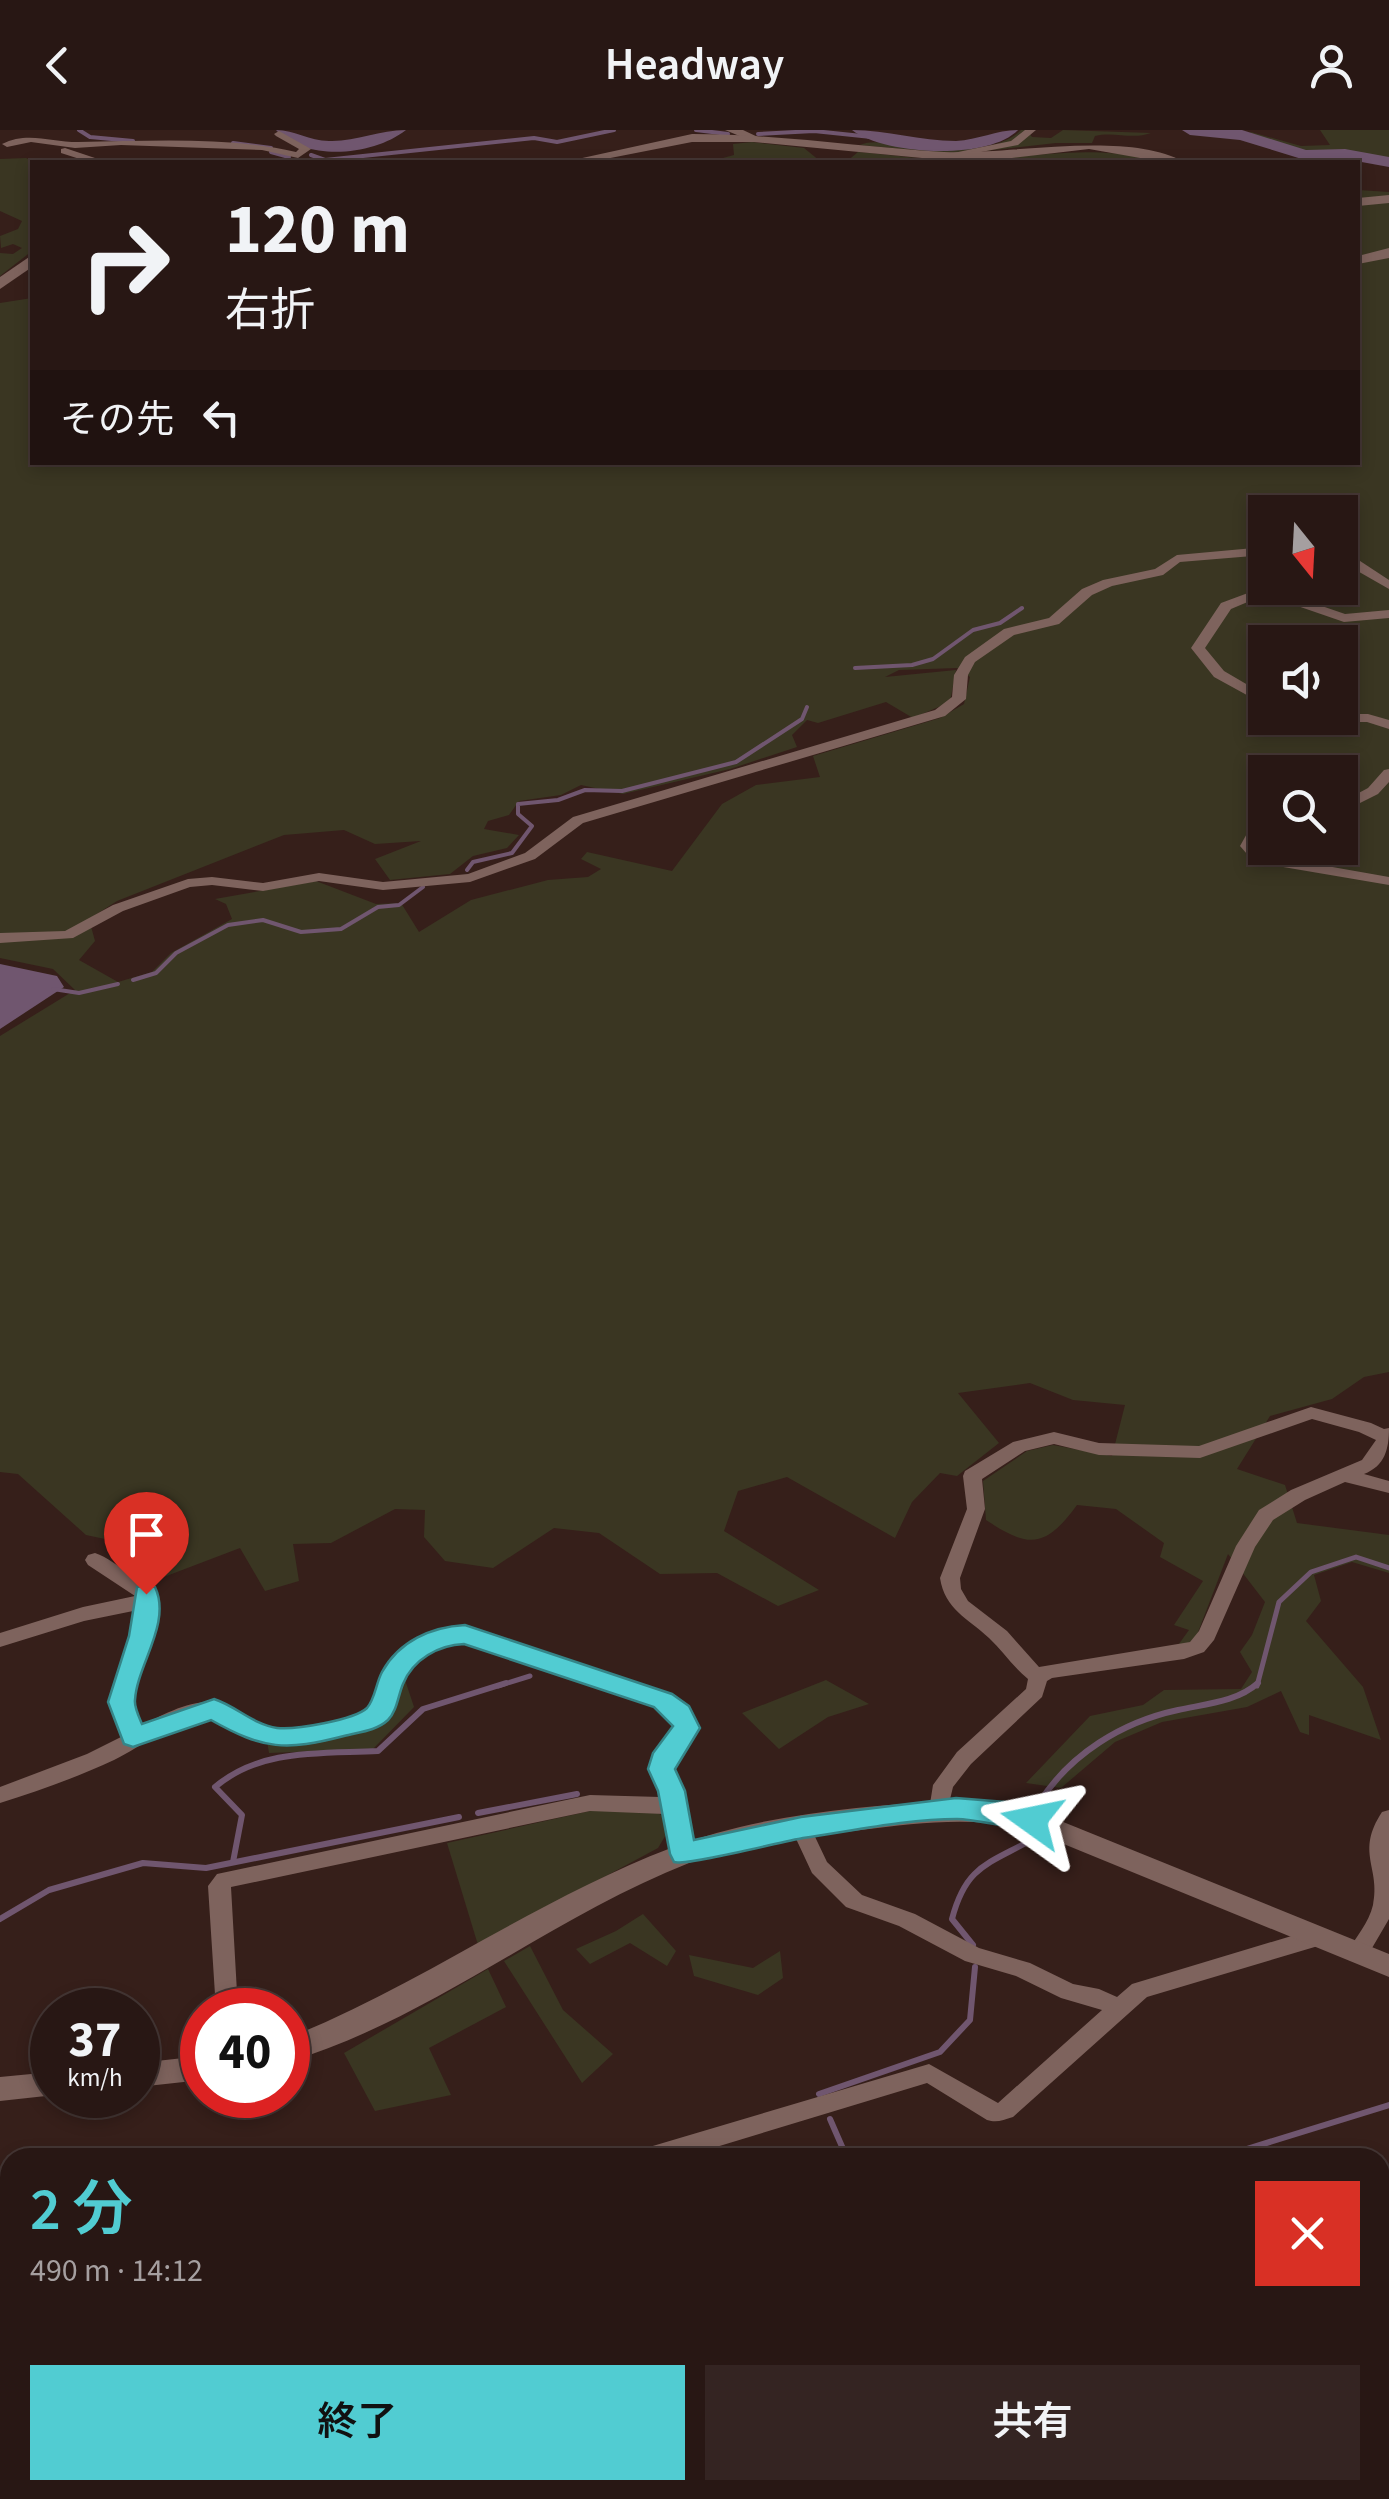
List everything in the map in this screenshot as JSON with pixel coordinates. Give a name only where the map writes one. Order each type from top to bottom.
[{"type":"main road","points":[[581,160],[692,138],[754,138],[987,157],[1089,146],[1170,160]]},
{"type":"main road","points":[[1360,187],[1389,190]]},
{"type":"main road","points":[[1360,202],[1389,199]]},
{"type":"main road","points":[[1360,260],[1389,253]]},
{"type":"main road","points":[[0,284],[30,262]]},
{"type":"street","points":[[731,130],[754,138]]},
{"type":"street","points":[[943,156],[1014,143],[1031,130]]},
{"type":"street","points":[[3,144],[30,139],[75,145],[121,142],[262,147],[301,159],[306,149],[283,132]]},
{"type":"street","points":[[3,144],[53,148],[93,160]]},
{"type":"street","points":[[0,938],[82,931],[118,908],[188,884],[212,881],[263,887],[318,877],[384,886],[492,872],[530,856],[578,820],[940,713],[959,699],[961,675],[970,660],[1009,632],[1054,621],[1071,602],[1098,587],[1160,572],[1177,559],[1248,553]]},
{"type":"street","points":[[1358,567],[1389,585]]},
{"type":"street","points":[[1248,691],[1219,674],[1198,648],[1226,606],[1248,598],[1276,596],[1344,618],[1389,614]]},
{"type":"street","points":[[1358,718],[1389,725]]},
{"type":"street","points":[[1358,799],[1373,791],[1389,773]]},
{"type":"street","points":[[1292,865],[1389,880]]},
{"type":"street","points":[[939,1810],[943,1785],[964,1758],[1035,1692],[1038,1677],[1048,1670],[1197,1647],[1207,1635],[1246,1546],[1266,1515],[1298,1495],[1369,1465],[1388,1436],[1311,1413],[1200,1452],[1181,1454],[1099,1449],[1054,1438],[1034,1440],[972,1476],[976,1509],[950,1578],[950,1590],[966,1615],[999,1635],[1038,1677]]},
{"type":"street","points":[[1349,1476],[1389,1487]]},
{"type":"street","points":[[95,1560],[146,1594],[148,1600],[142,1636],[121,1702],[133,1737]]},
{"type":"street","points":[[0,1640],[83,1614],[148,1600]]},
{"type":"street","points":[[0,1795],[105,1755],[133,1737],[214,1709],[256,1733],[278,1738],[307,1736],[368,1720],[380,1711],[393,1675],[418,1648],[442,1636],[465,1634],[663,1700],[680,1713],[687,1728],[662,1760],[661,1769],[674,1806],[683,1854]]},
{"type":"street","points":[[226,1988],[219,1886],[224,1880],[590,1803],[674,1806]]},
{"type":"street","points":[[310,2041],[386,2010],[528,1929],[683,1854],[801,1828],[939,1810],[976,1809],[1032,1820],[1389,1966]]},
{"type":"street","points":[[1357,1954],[1384,1903],[1384,1874],[1376,1846],[1379,1829],[1389,1818]]},
{"type":"street","points":[[801,1828],[819,1867],[854,1902],[907,1920],[973,1955],[1022,1969],[1069,1992],[1098,1998],[1119,2009]]},
{"type":"street","points":[[679,2148],[929,2073],[996,2113],[1005,2110],[1140,1990],[1318,1937]]},
{"type":"street","points":[[0,2089],[30,2086]]},
{"type":"shaded area","points":[[1027,130],[1032,137],[1051,138],[1063,130],[1151,133],[1095,136],[1092,143],[957,154],[860,145],[873,142],[926,149],[970,149],[999,143]]},
{"type":"shaded area","points":[[1320,130],[1389,130],[1389,159],[1351,153],[1304,153],[1247,136],[1251,132],[1301,146],[1330,145]]},
{"type":"shaded area","points":[[752,142],[804,148],[819,160],[715,160],[734,155],[733,144]]},
{"type":"shaded area","points":[[858,152],[961,160],[848,160]]},
{"type":"shaded area","points":[[1082,152],[1148,160],[961,160]]},
{"type":"shaded area","points":[[0,159],[30,160],[30,253],[0,276],[0,253],[13,254],[22,248],[13,244],[1,248],[0,236],[18,229],[22,221],[0,211]]},
{"type":"shaded area","points":[[1360,190],[1389,192],[1389,1372],[1364,1377],[1332,1399],[1270,1416],[1237,1469],[1285,1485],[1297,1523],[1389,1535],[1389,1573],[1352,1562],[1314,1575],[1321,1601],[1306,1621],[1363,1687],[1381,1740],[1309,1715],[1309,1735],[1300,1732],[1281,1691],[1247,1707],[1162,1722],[1115,1742],[1061,1788],[1026,1783],[1090,1716],[1143,1705],[1164,1690],[1241,1689],[1252,1672],[1240,1652],[1252,1635],[1265,1602],[1228,1554],[1195,1640],[1176,1648],[1189,1630],[1174,1625],[1203,1581],[1160,1557],[1164,1543],[1116,1509],[1077,1505],[1055,1530],[1035,1540],[1013,1536],[986,1520],[983,1481],[1027,1451],[1053,1445],[1112,1456],[1125,1405],[1073,1400],[1030,1383],[958,1393],[999,1443],[957,1476],[940,1473],[912,1502],[895,1538],[787,1477],[738,1491],[724,1531],[819,1590],[778,1606],[717,1573],[660,1574],[599,1533],[554,1528],[493,1568],[445,1561],[424,1537],[425,1510],[395,1509],[331,1543],[293,1544],[299,1581],[265,1591],[240,1548],[148,1583],[118,1566],[138,1546],[86,1535],[18,1474],[0,1472],[0,1036],[75,990],[53,969],[0,958],[0,303],[30,298],[30,465],[1360,465]],"holes":[[[957,668],[970,677],[964,704],[940,718],[813,756],[820,777],[756,785],[722,804],[672,871],[587,852],[581,859],[601,869],[588,877],[548,880],[471,900],[419,932],[401,903],[376,904],[316,881],[215,899],[226,904],[232,919],[171,953],[152,972],[118,982],[79,960],[95,941],[89,919],[117,901],[284,835],[344,830],[375,844],[421,841],[375,859],[390,880],[450,874],[473,856],[507,848],[519,835],[484,829],[488,821],[509,815],[519,801],[561,795],[581,785],[623,794],[730,769],[797,747],[792,735],[807,720],[818,723],[886,702],[913,718],[950,702],[956,670],[885,677],[899,670]]]},
{"type":"shaded area","points":[[0,964],[57,976],[64,987],[0,1029]]},
{"type":"shaded area","points":[[404,1677],[414,1707],[373,1749],[269,1753],[267,1741],[371,1725]]},
{"type":"shaded area","points":[[826,1680],[869,1704],[828,1717],[779,1749],[742,1713]]},
{"type":"shaded area","points":[[599,1809],[653,1810],[664,1817],[667,1833],[658,1848],[478,1945],[447,1843]]},
{"type":"shaded area","points":[[643,1914],[676,1951],[667,1966],[630,1943],[590,1964],[576,1949],[616,1931]]},
{"type":"shaded area","points":[[530,1946],[563,2010],[613,2054],[582,2083],[504,1961]]},
{"type":"shaded area","points":[[780,1951],[783,1978],[758,1995],[694,1976],[689,1955],[753,1968]]},
{"type":"shaded area","points":[[488,1969],[506,2007],[429,2048],[451,2095],[375,2111],[344,2053]]},
{"type":"waterway","points":[[79,130],[90,137],[133,141]]},
{"type":"waterway","points":[[284,130],[297,139],[326,147],[355,144],[398,130]]},
{"type":"waterway","points":[[311,155],[325,160],[534,138],[557,142],[614,130]]},
{"type":"waterway","points":[[696,130],[728,134]]},
{"type":"waterway","points":[[860,130],[915,143],[959,146],[997,139],[1010,130]]},
{"type":"waterway","points":[[1190,130],[1242,135],[1305,155],[1345,154],[1389,162]]},
{"type":"waterway","points":[[758,134],[814,131],[881,138]]},
{"type":"waterway","points":[[233,143],[271,148]]},
{"type":"waterway","points":[[271,152],[289,157]]},
{"type":"waterway","points":[[855,668],[912,665],[933,659],[973,630],[1000,623],[1022,608]]},
{"type":"waterway","points":[[467,870],[473,862],[512,853],[532,826],[518,814],[518,804],[558,800],[585,790],[622,791],[736,762],[802,719],[807,707]]},
{"type":"waterway","points":[[133,980],[156,973],[176,953],[228,925],[263,920],[301,932],[341,929],[378,907],[399,905],[423,887]]},
{"type":"waterway","points":[[53,989],[79,993],[118,984]]},
{"type":"waterway","points":[[1258,1683],[1279,1602],[1311,1572],[1356,1557],[1389,1568]]},
{"type":"waterway","points":[[498,1686],[530,1676]]},
{"type":"waterway","points":[[233,1862],[242,1815],[215,1787],[233,1774],[272,1759],[378,1751],[423,1709],[506,1683]]},
{"type":"waterway","points":[[1039,1803],[1066,1769],[1118,1732],[1157,1715],[1231,1698],[1258,1683]]},
{"type":"waterway","points":[[478,1813],[577,1794]]},
{"type":"waterway","points":[[0,1919],[49,1890],[143,1863],[206,1868],[459,1817]]},
{"type":"waterway","points":[[973,1945],[952,1919],[964,1887],[981,1868],[1033,1839]]},
{"type":"waterway","points":[[819,2094],[940,2052],[970,2020],[975,1967]]},
{"type":"waterway","points":[[1250,2148],[1389,2105]]},
{"type":"waterway","points":[[830,2119],[843,2148]]},
{"type":"route","points":[[146,1594],[142,1636],[121,1702],[133,1737],[214,1709],[256,1733],[278,1738],[307,1736],[368,1720],[380,1711],[393,1675],[418,1648],[442,1636],[465,1634],[663,1700],[680,1713],[687,1728],[662,1760],[661,1769],[671,1791],[683,1854],[801,1828],[956,1808],[1032,1820]]}]
